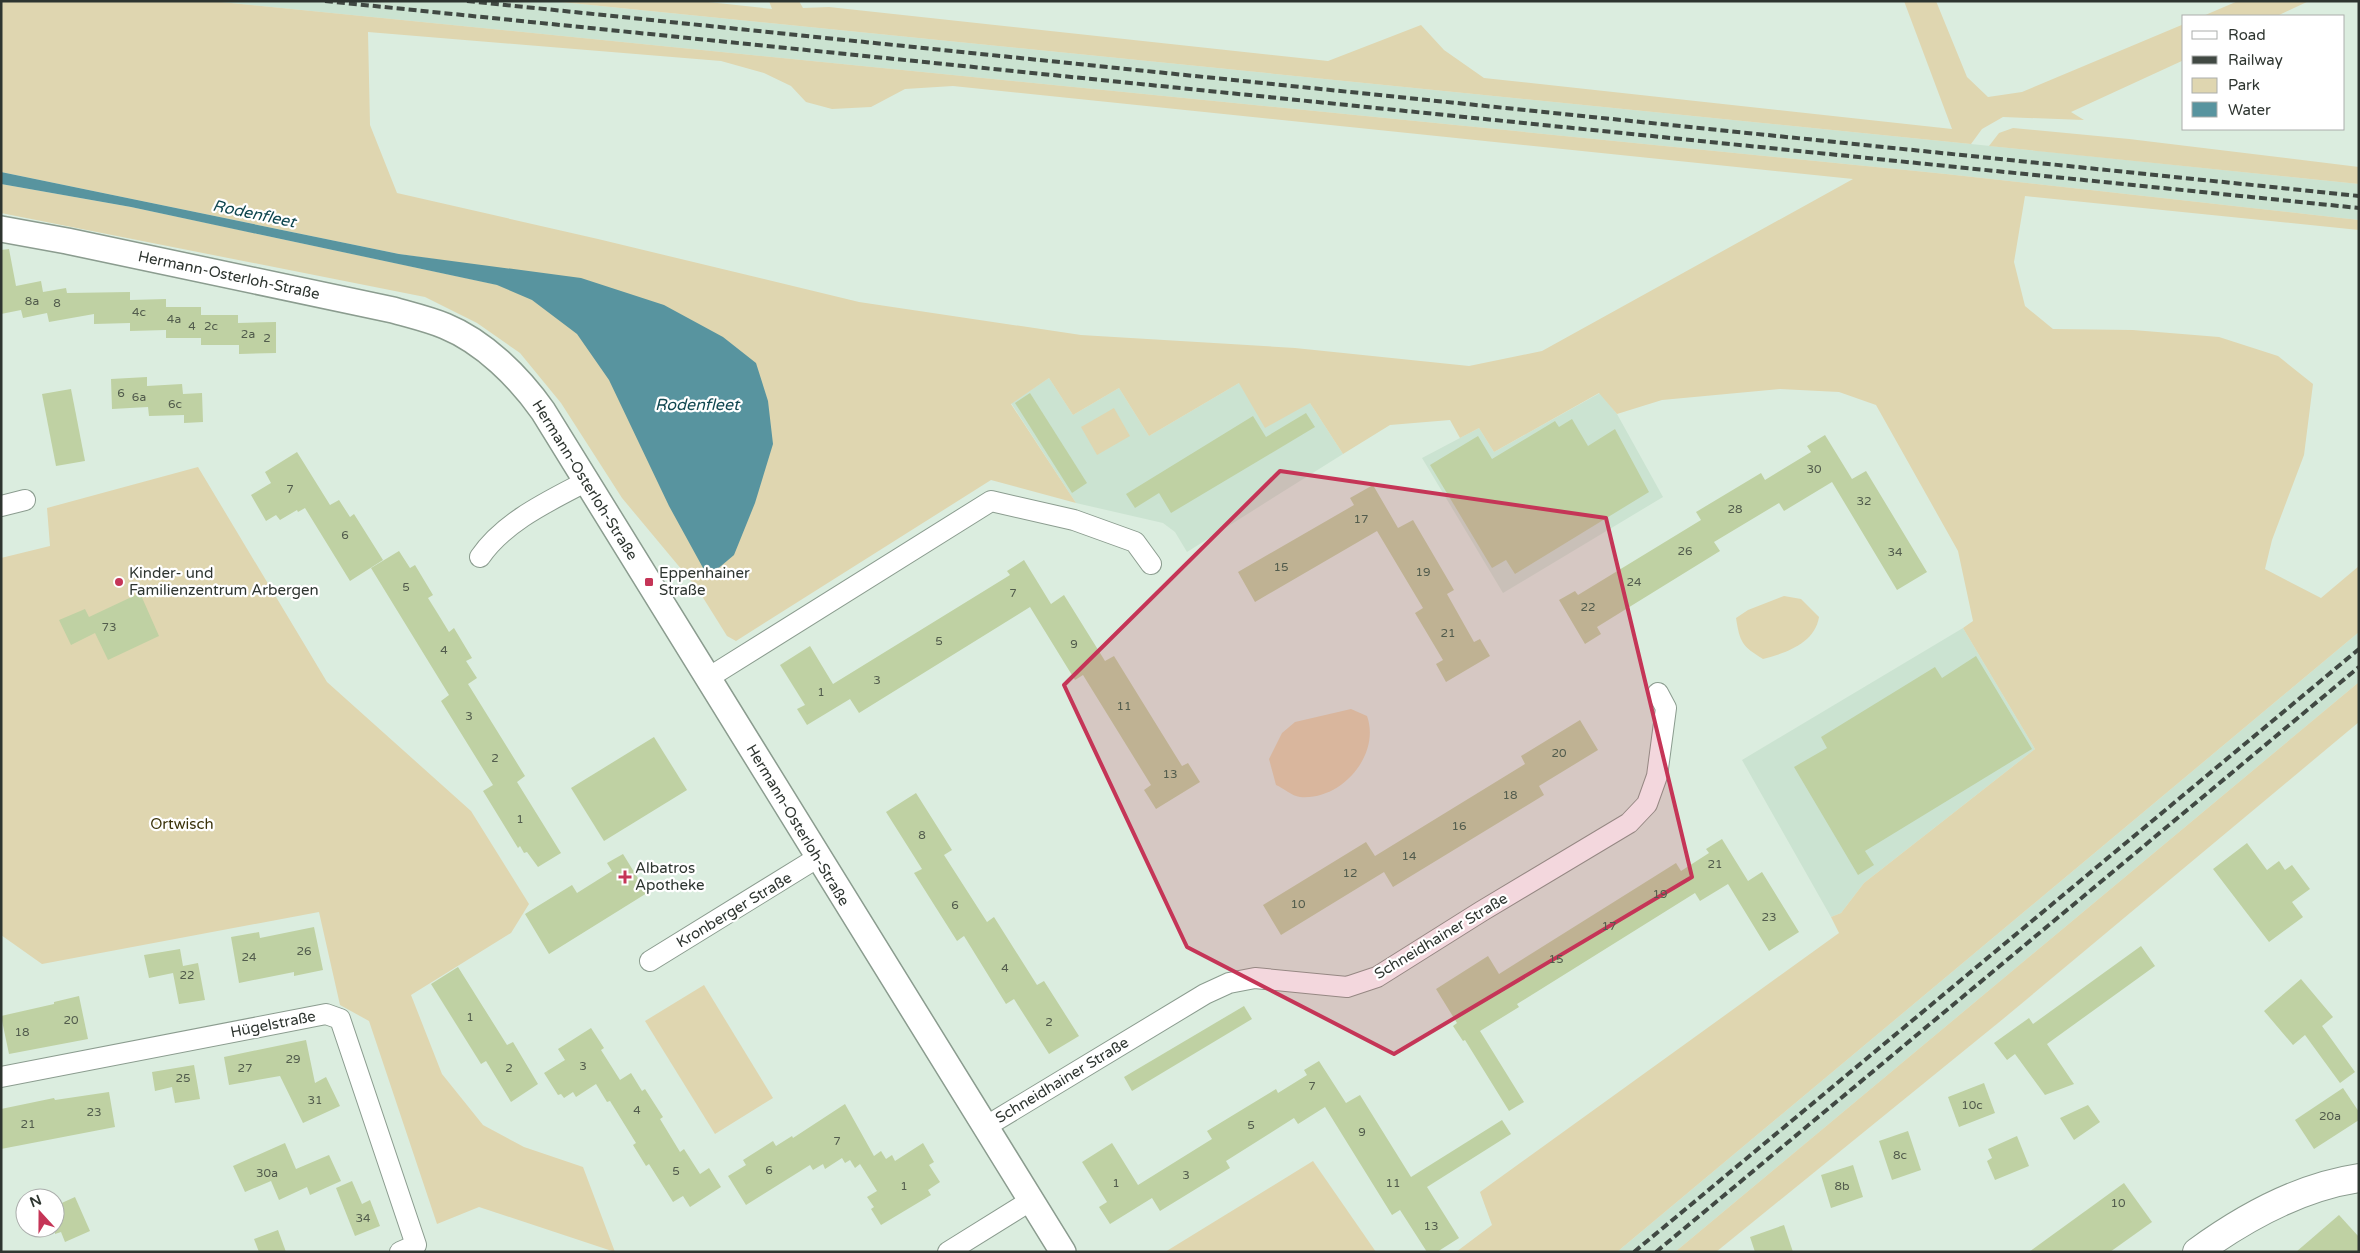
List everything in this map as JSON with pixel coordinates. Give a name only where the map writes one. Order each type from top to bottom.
[{"type":"main road","points":[[2197,1252],[2258,1212],[2315,1188],[2359,1178]]},
{"type":"street","name":"Hermann-Osterloh-Straße","points":[[1,230],[67,241],[393,310],[445,326],[470,339],[499,362],[529,391],[586,480],[817,858],[1063,1252]]},
{"type":"street","points":[[480,557],[491,541],[532,510],[586,480]]},
{"type":"street","points":[[1,506],[25,500]]},
{"type":"street","points":[[708,678],[991,501],[1074,520],[1135,542],[1151,564]]},
{"type":"street","name":"Schneidhainer Straße","points":[[985,1127],[1192,1002],[1230,983],[1255,978],[1275,978],[1347,987],[1377,977],[1482,911],[1629,823],[1647,804],[1657,776],[1666,708],[1658,694]]},
{"type":"street","name":"Kronberger Straße","points":[[650,961],[817,858]]},
{"type":"street","name":"Hügelstraße","points":[[1,1077],[326,1014],[340,1019],[408,1248]]},
{"type":"street","points":[[948,1252],[1030,1201]]},
{"type":"highlighted area","points":[[1280,471],[1606,518],[1692,877],[1394,1054],[1187,947],[1064,685]]},
{"type":"shaded area","points":[[211,1],[551,1],[1971,144],[2359,184],[2359,220],[1946,174]]},
{"type":"shaded area","points":[[1049,378],[1073,415],[1119,388],[1149,436],[1239,383],[1310,403],[1343,454],[1187,552],[1175,532],[1163,523],[1076,503],[1011,403]]},
{"type":"shaded area","points":[[1600,393],[1617,414],[1663,497],[1503,593],[1422,458],[1479,428],[1494,452]]},
{"type":"shaded area","points":[[1963,628],[2035,749],[1864,883],[1841,913],[1831,917],[1742,760]]},
{"type":"shaded area","points":[[2359,632],[2359,682],[1675,1252],[1617,1252]]},
{"type":"green space","points":[[1,1],[211,1],[1946,174],[2359,220],[2359,230],[2025,196],[2014,262],[2025,306],[2053,329],[2133,330],[2219,337],[2278,356],[2313,384],[2304,455],[2272,540],[2265,569],[2321,598],[2359,566],[2359,632],[1617,1252],[1456,1252],[1492,1225],[1480,1192],[1839,933],[1831,917],[1841,913],[1864,883],[2035,749],[1963,628],[1973,621],[1958,551],[1876,405],[1839,392],[1780,389],[1662,400],[1617,414],[1599,393],[1494,452],[1479,428],[1460,438],[1450,420],[1390,425],[1343,454],[1310,403],[1265,428],[1239,383],[1149,436],[1119,388],[1073,415],[1049,378],[1011,404],[1076,503],[991,480],[736,641],[727,636],[697,588],[622,498],[561,403],[520,353],[477,323],[425,297],[1,213],[1,184],[131,207],[498,285],[502,269],[399,254],[1,172]],"holes":[[[368,32],[721,61],[764,73],[791,86],[806,102],[832,109],[871,107],[905,89],[953,86],[1853,179],[1542,351],[1469,366],[1295,348],[1081,335],[859,302],[397,193],[370,125]]]},
{"type":"green space","points":[[551,1],[699,1],[772,9],[769,1],[799,1],[803,8],[829,7],[1328,61],[1421,25],[1444,50],[1484,78],[1952,129],[1904,1],[1936,1],[1967,77],[1988,97],[2022,92],[2182,25],[2182,61],[2071,112],[2084,120],[2003,117],[1982,129],[1971,144]]},
{"type":"green space","points":[[2238,1],[2309,1],[2279,15],[2205,15]]},
{"type":"green space","points":[[2013,128],[2129,139],[2359,167],[2359,184],[1989,146],[1999,133]]},
{"type":"green space","points":[[1114,408],[1130,436],[1097,455],[1081,427]]},
{"type":"green space","name":"Ortwisch","points":[[198,467],[327,682],[471,811],[529,904],[511,933],[411,995],[442,1074],[483,1125],[524,1147],[583,1167],[615,1252],[479,1207],[437,1224],[369,1021],[340,1005],[319,912],[42,964],[1,935],[1,558],[50,546],[47,508]]},
{"type":"green space","points":[[1784,596],[1801,599],[1819,617],[1816,626],[1812,634],[1798,646],[1781,654],[1763,659],[1750,651],[1743,643],[1736,618],[1748,610]]},
{"type":"green space","points":[[2359,682],[2359,722],[2003,1019],[1716,1252],[1675,1252]]},
{"type":"green space","points":[[1351,709],[1367,716],[1370,731],[1368,746],[1363,760],[1354,773],[1330,792],[1315,796],[1300,797],[1276,785],[1269,759],[1282,733],[1295,722]]},
{"type":"green space","points":[[704,985],[773,1098],[715,1134],[645,1021]]},
{"type":"green space","points":[[1313,1161],[1376,1252],[1165,1252]]},
{"type":"water","name":"Rodenfleet","points":[[1,172],[399,254],[581,278],[664,305],[723,337],[756,363],[768,401],[773,444],[755,503],[734,555],[708,577],[669,506],[609,380],[577,334],[532,300],[497,285],[131,207],[1,184]]},
{"type":"building","points":[[9,249],[16,286],[41,281],[43,292],[66,288],[67,293],[130,292],[130,300],[166,299],[166,307],[201,307],[201,315],[238,315],[238,323],[276,322],[276,353],[239,354],[239,345],[201,345],[201,338],[166,338],[166,330],[130,331],[130,323],[94,324],[94,314],[49,322],[47,313],[23,318],[21,310],[1,314],[1,250]]},
{"type":"building","points":[[147,377],[147,386],[182,384],[183,394],[202,393],[203,422],[184,423],[184,415],[149,416],[148,407],[112,409],[111,379]]},
{"type":"building","points":[[71,389],[85,461],[56,466],[42,394]]},
{"type":"building","points":[[1030,393],[1087,483],[1072,493],[1015,403]]},
{"type":"building","points":[[1306,413],[1315,427],[1171,513],[1159,493],[1135,508],[1126,494],[1253,416],[1266,437]]},
{"type":"building","points":[[1572,419],[1588,446],[1615,429],[1649,492],[1515,574],[1506,560],[1492,568],[1430,465],[1478,436],[1492,459],[1555,421],[1559,427]]},
{"type":"building","points":[[1825,435],[1852,479],[1866,471],[1927,572],[1897,590],[1832,482],[1784,511],[1779,503],[1714,542],[1720,551],[1597,627],[1601,634],[1585,644],[1559,600],[1575,591],[1578,595],[1701,520],[1696,512],[1761,473],[1765,480],[1811,452],[1807,446]]},
{"type":"building","points":[[297,452],[330,505],[339,500],[350,517],[354,514],[383,560],[350,581],[305,508],[298,512],[297,510],[280,520],[276,515],[266,521],[251,495],[271,483],[265,472]]},
{"type":"building","points":[[1373,485],[1398,528],[1413,520],[1454,590],[1447,594],[1474,642],[1480,639],[1490,656],[1446,682],[1436,664],[1443,660],[1415,613],[1423,608],[1377,531],[1255,602],[1238,572],[1354,505],[1350,498]]},
{"type":"building","points":[[399,551],[410,568],[415,565],[433,595],[428,598],[449,632],[454,628],[472,658],[466,661],[477,678],[468,684],[525,776],[517,782],[561,853],[538,867],[527,852],[524,853],[520,846],[518,848],[483,791],[493,785],[441,701],[449,695],[371,568]]},
{"type":"building","points":[[1024,560],[1051,604],[1064,595],[1105,661],[1114,656],[1182,766],[1188,763],[1200,782],[1156,809],[1144,790],[1151,785],[1083,675],[1075,680],[1030,607],[859,713],[850,699],[807,725],[797,709],[805,705],[780,665],[810,646],[833,684],[1010,575],[1007,571]]},
{"type":"building","points":[[140,593],[159,636],[108,660],[95,633],[71,645],[59,620],[85,609],[89,617]]},
{"type":"building","points":[[1976,656],[2032,749],[1865,851],[1874,865],[1858,875],[1794,767],[1827,748],[1821,737],[1935,667],[1942,678]]},
{"type":"building","points":[[1580,720],[1598,750],[1539,786],[1544,795],[1393,887],[1384,872],[1281,935],[1263,905],[1366,842],[1375,856],[1525,764],[1521,756]]},
{"type":"building","points":[[654,737],[687,790],[604,841],[571,788]]},
{"type":"building","points":[[916,793],[952,850],[944,855],[987,922],[994,917],[1037,985],[1044,981],[1079,1036],[1049,1054],[1014,999],[1006,1004],[964,936],[957,941],[914,873],[922,869],[886,812]]},
{"type":"building","points":[[1722,839],[1748,881],[1762,872],[1799,932],[1769,951],[1728,884],[1700,901],[1695,893],[1517,1004],[1519,1007],[1480,1031],[1524,1102],[1509,1111],[1465,1040],[1463,1041],[1453,1026],[1457,1023],[1436,989],[1488,956],[1499,974],[1676,863],[1681,871],[1709,853],[1706,849]]},
{"type":"building","points":[[2247,843],[2267,870],[2279,861],[2285,870],[2292,865],[2310,889],[2292,902],[2303,917],[2269,942],[2213,869]]},
{"type":"building","points":[[623,854],[647,893],[549,954],[525,914],[572,885],[577,893],[612,871],[607,863]]},
{"type":"building","points":[[314,927],[323,970],[294,976],[294,972],[239,983],[231,937],[259,932],[260,938]]},
{"type":"building","points":[[2141,946],[2155,966],[2047,1044],[2074,1084],[2045,1095],[2015,1054],[2007,1060],[1994,1043],[2029,1018],[2033,1024]]},
{"type":"building","points":[[180,949],[183,966],[198,963],[205,1000],[179,1004],[173,973],[149,978],[144,955]]},
{"type":"building","points":[[458,967],[507,1045],[513,1042],[538,1084],[511,1102],[486,1061],[481,1064],[431,984]]},
{"type":"building","points":[[2301,979],[2333,1017],[2322,1026],[2355,1072],[2340,1083],[2305,1035],[2293,1045],[2264,1011]]},
{"type":"building","points":[[79,996],[88,1039],[9,1054],[1,1016],[54,1004],[54,1002]]},
{"type":"building","points":[[1244,1006],[1252,1019],[1132,1091],[1124,1077]]},
{"type":"building","points":[[591,1028],[604,1048],[601,1050],[620,1080],[631,1073],[642,1091],[645,1089],[663,1117],[660,1119],[680,1152],[684,1149],[700,1174],[709,1168],[721,1187],[690,1207],[683,1196],[673,1202],[649,1164],[646,1166],[633,1145],[636,1143],[610,1101],[607,1102],[596,1084],[576,1097],[573,1092],[564,1098],[561,1094],[558,1095],[544,1073],[565,1060],[558,1049]]},
{"type":"building","points":[[306,1040],[315,1083],[326,1077],[340,1106],[303,1123],[280,1076],[229,1085],[224,1057]]},
{"type":"building","points":[[1319,1061],[1346,1103],[1360,1095],[1411,1177],[1502,1120],[1511,1134],[1427,1187],[1459,1238],[1437,1252],[1427,1252],[1400,1210],[1392,1215],[1325,1107],[1298,1124],[1294,1118],[1226,1161],[1230,1168],[1160,1211],[1152,1198],[1110,1224],[1099,1207],[1107,1202],[1082,1162],[1112,1143],[1138,1185],[1212,1139],[1207,1131],[1276,1089],[1278,1093],[1307,1075],[1304,1070]]},
{"type":"building","points":[[194,1065],[200,1099],[175,1103],[172,1087],[155,1091],[152,1072]]},
{"type":"building","points":[[1984,1083],[1995,1113],[1959,1127],[1948,1097]]},
{"type":"building","points":[[2343,1088],[2359,1112],[2359,1120],[2314,1149],[2295,1120]]},
{"type":"building","points":[[109,1092],[115,1127],[1,1149],[1,1109],[54,1098],[55,1100]]},
{"type":"building","points":[[845,1104],[874,1156],[881,1151],[886,1159],[892,1155],[895,1161],[923,1143],[934,1162],[929,1165],[940,1182],[928,1190],[931,1195],[881,1225],[871,1209],[874,1207],[867,1197],[877,1191],[860,1164],[855,1168],[850,1160],[845,1163],[842,1158],[825,1169],[823,1164],[813,1170],[810,1165],[746,1205],[728,1176],[746,1165],[743,1160],[773,1141],[776,1146],[792,1136],[793,1138]]},
{"type":"building","points":[[2088,1105],[2100,1122],[2074,1140],[2060,1118]]},
{"type":"building","points":[[1908,1131],[1921,1170],[1892,1180],[1879,1141]]},
{"type":"building","points":[[2017,1136],[2029,1166],[1995,1180],[1987,1161],[1992,1158],[1988,1149]]},
{"type":"building","points":[[285,1143],[296,1169],[329,1155],[341,1181],[310,1195],[307,1187],[279,1200],[271,1181],[245,1192],[233,1166]]},
{"type":"building","points":[[1853,1165],[1863,1197],[1831,1208],[1821,1175]]},
{"type":"building","points":[[352,1181],[362,1204],[370,1200],[380,1226],[355,1236],[336,1188]]},
{"type":"building","points":[[2124,1183],[2152,1222],[2110,1252],[2029,1252]]},
{"type":"building","points":[[75,1197],[90,1231],[65,1242],[63,1238],[65,1238],[65,1202]]},
{"type":"building","points":[[2339,1215],[2359,1237],[2359,1252],[2296,1252]]},
{"type":"building","points":[[1784,1225],[1793,1252],[1755,1252],[1750,1237]]},
{"type":"building","points":[[278,1230],[286,1252],[259,1252],[254,1239]]},
{"type":"railway","points":[[325,1],[2359,208]]},
{"type":"railway","points":[[467,1],[2359,196]]},
{"type":"railway","points":[[1634,1252],[2359,649]]},
{"type":"railway","points":[[1656,1252],[2359,667]]},
{"type":"place","name":"Kinder- und Familienzentrum Arbergen","points":[[119,582]]},
{"type":"place","name":"Eppenhainer Straße","points":[[649,582]]},
{"type":"place","name":"Albatros Apotheke","points":[[625,877]]}]
